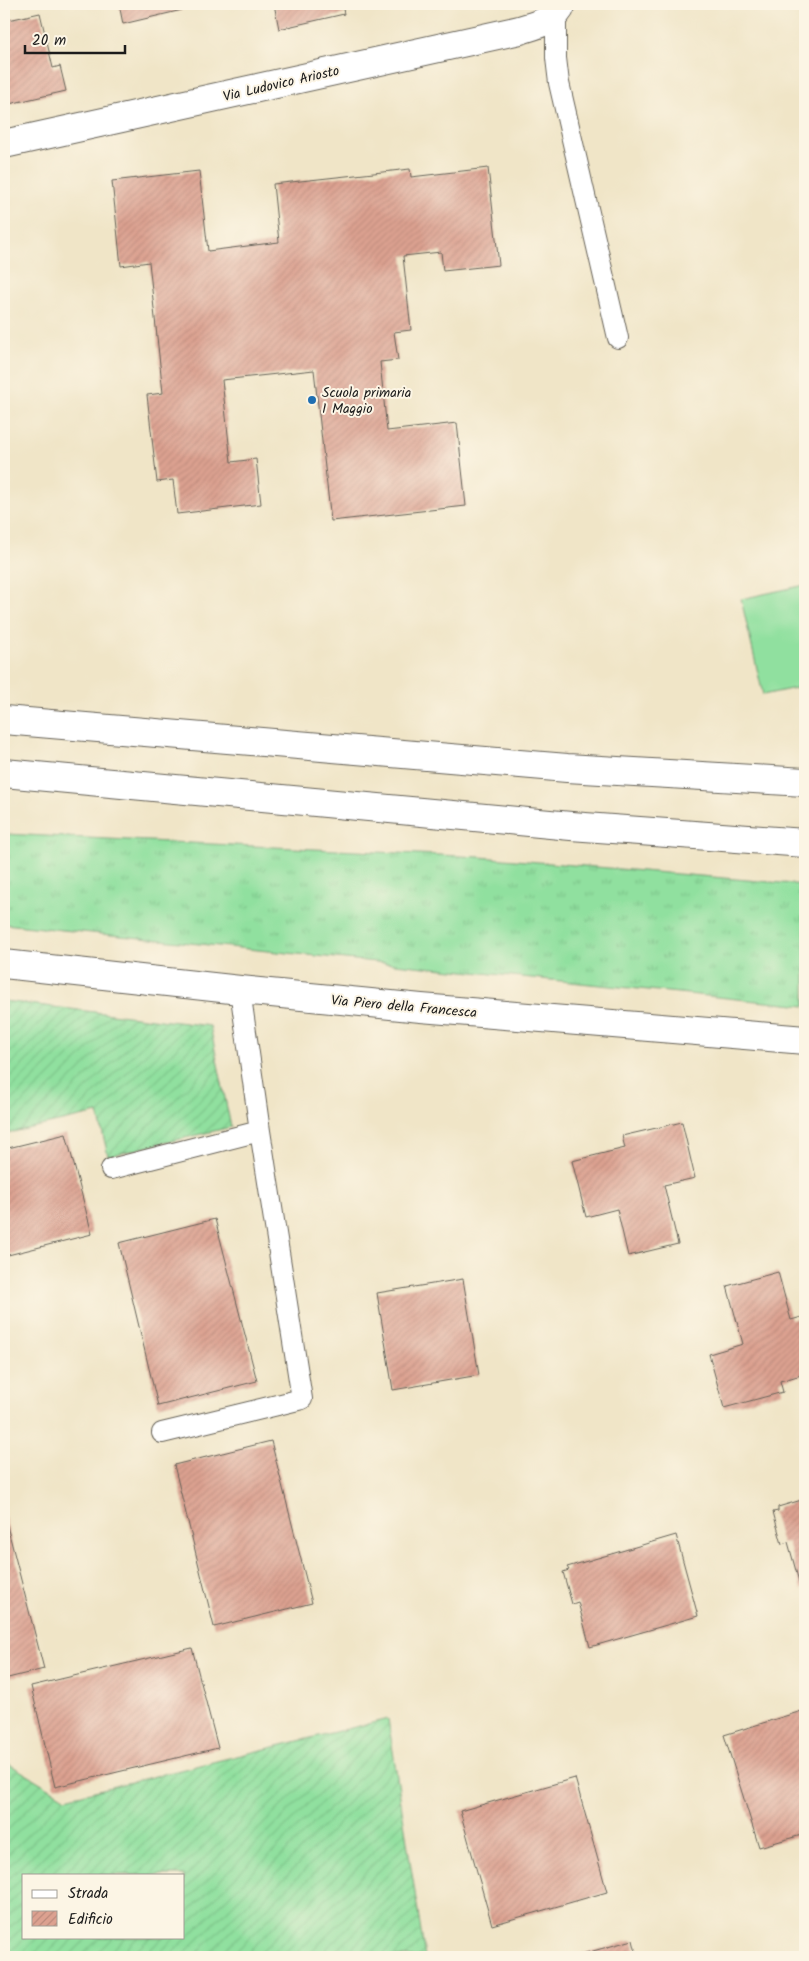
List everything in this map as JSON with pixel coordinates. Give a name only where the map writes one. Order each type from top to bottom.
[{"type":"main road","name":"Via Ludovico Ariosto","points":[[4,144],[520,30],[543,22],[559,9]]},
{"type":"main road","points":[[4,720],[567,768],[805,782]]},
{"type":"main road","points":[[4,773],[572,826],[805,843]]},
{"type":"main road","name":"Via Piero della Francesca","points":[[4,964],[421,1008],[805,1040]]},
{"type":"lane","points":[[559,9],[556,58],[559,83],[618,338]]},
{"type":"lane","points":[[162,1433],[302,1399],[240,990]]},
{"type":"lane","points":[[111,1169],[260,1131]]},
{"type":"green space","points":[[805,585],[805,686],[763,695],[741,599]]},
{"type":"green space","points":[[4,834],[480,857],[805,885],[805,1006],[4,924]]},
{"type":"green space","points":[[4,1001],[210,1026],[231,1127],[108,1156],[98,1113],[4,1134]]},
{"type":"green space","points":[[388,1719],[425,1957],[4,1957],[4,1761],[66,1798]]},
{"type":"building","points":[[119,4],[181,4],[182,10],[123,24]]},
{"type":"building","points":[[274,4],[342,4],[344,14],[279,29]]},
{"type":"building","points":[[40,13],[53,68],[60,66],[66,91],[9,104],[4,81],[4,21]]},
{"type":"building","points":[[488,168],[499,265],[443,271],[441,252],[403,256],[411,330],[394,332],[398,360],[380,362],[387,431],[457,423],[466,506],[331,521],[314,370],[222,380],[231,462],[256,459],[261,504],[177,514],[173,480],[157,482],[147,395],[163,393],[149,262],[121,266],[112,181],[199,171],[208,251],[279,242],[273,184],[410,169],[411,177]]},
{"type":"building","points":[[682,1122],[695,1178],[664,1185],[678,1244],[628,1256],[617,1209],[586,1217],[572,1161],[625,1148],[622,1136]]},
{"type":"building","points":[[66,1134],[92,1234],[4,1256],[4,1149]]},
{"type":"building","points":[[215,1219],[257,1381],[158,1406],[119,1243]]},
{"type":"building","points":[[778,1272],[791,1320],[805,1316],[805,1374],[780,1381],[783,1392],[724,1408],[709,1354],[743,1344],[727,1286]]},
{"type":"building","points":[[463,1279],[479,1375],[393,1390],[377,1293]]},
{"type":"building","points":[[271,1441],[312,1603],[214,1627],[174,1465]]},
{"type":"building","points":[[805,1499],[805,1588],[801,1589],[788,1542],[782,1544],[773,1512],[778,1511],[778,1507]]},
{"type":"building","points":[[4,1514],[44,1669],[4,1679]]},
{"type":"building","points":[[676,1535],[698,1616],[590,1647],[578,1602],[572,1604],[563,1572],[569,1570],[567,1567]]},
{"type":"building","points":[[192,1648],[218,1748],[55,1787],[31,1686]]},
{"type":"building","points":[[805,1710],[805,1834],[759,1847],[724,1735]]},
{"type":"building","points":[[575,1778],[607,1892],[492,1925],[460,1811]]},
{"type":"building","points":[[633,1940],[637,1957],[571,1957]]},
{"type":"place","name":"Scuola primaria I Maggio","points":[[312,400]]}]
